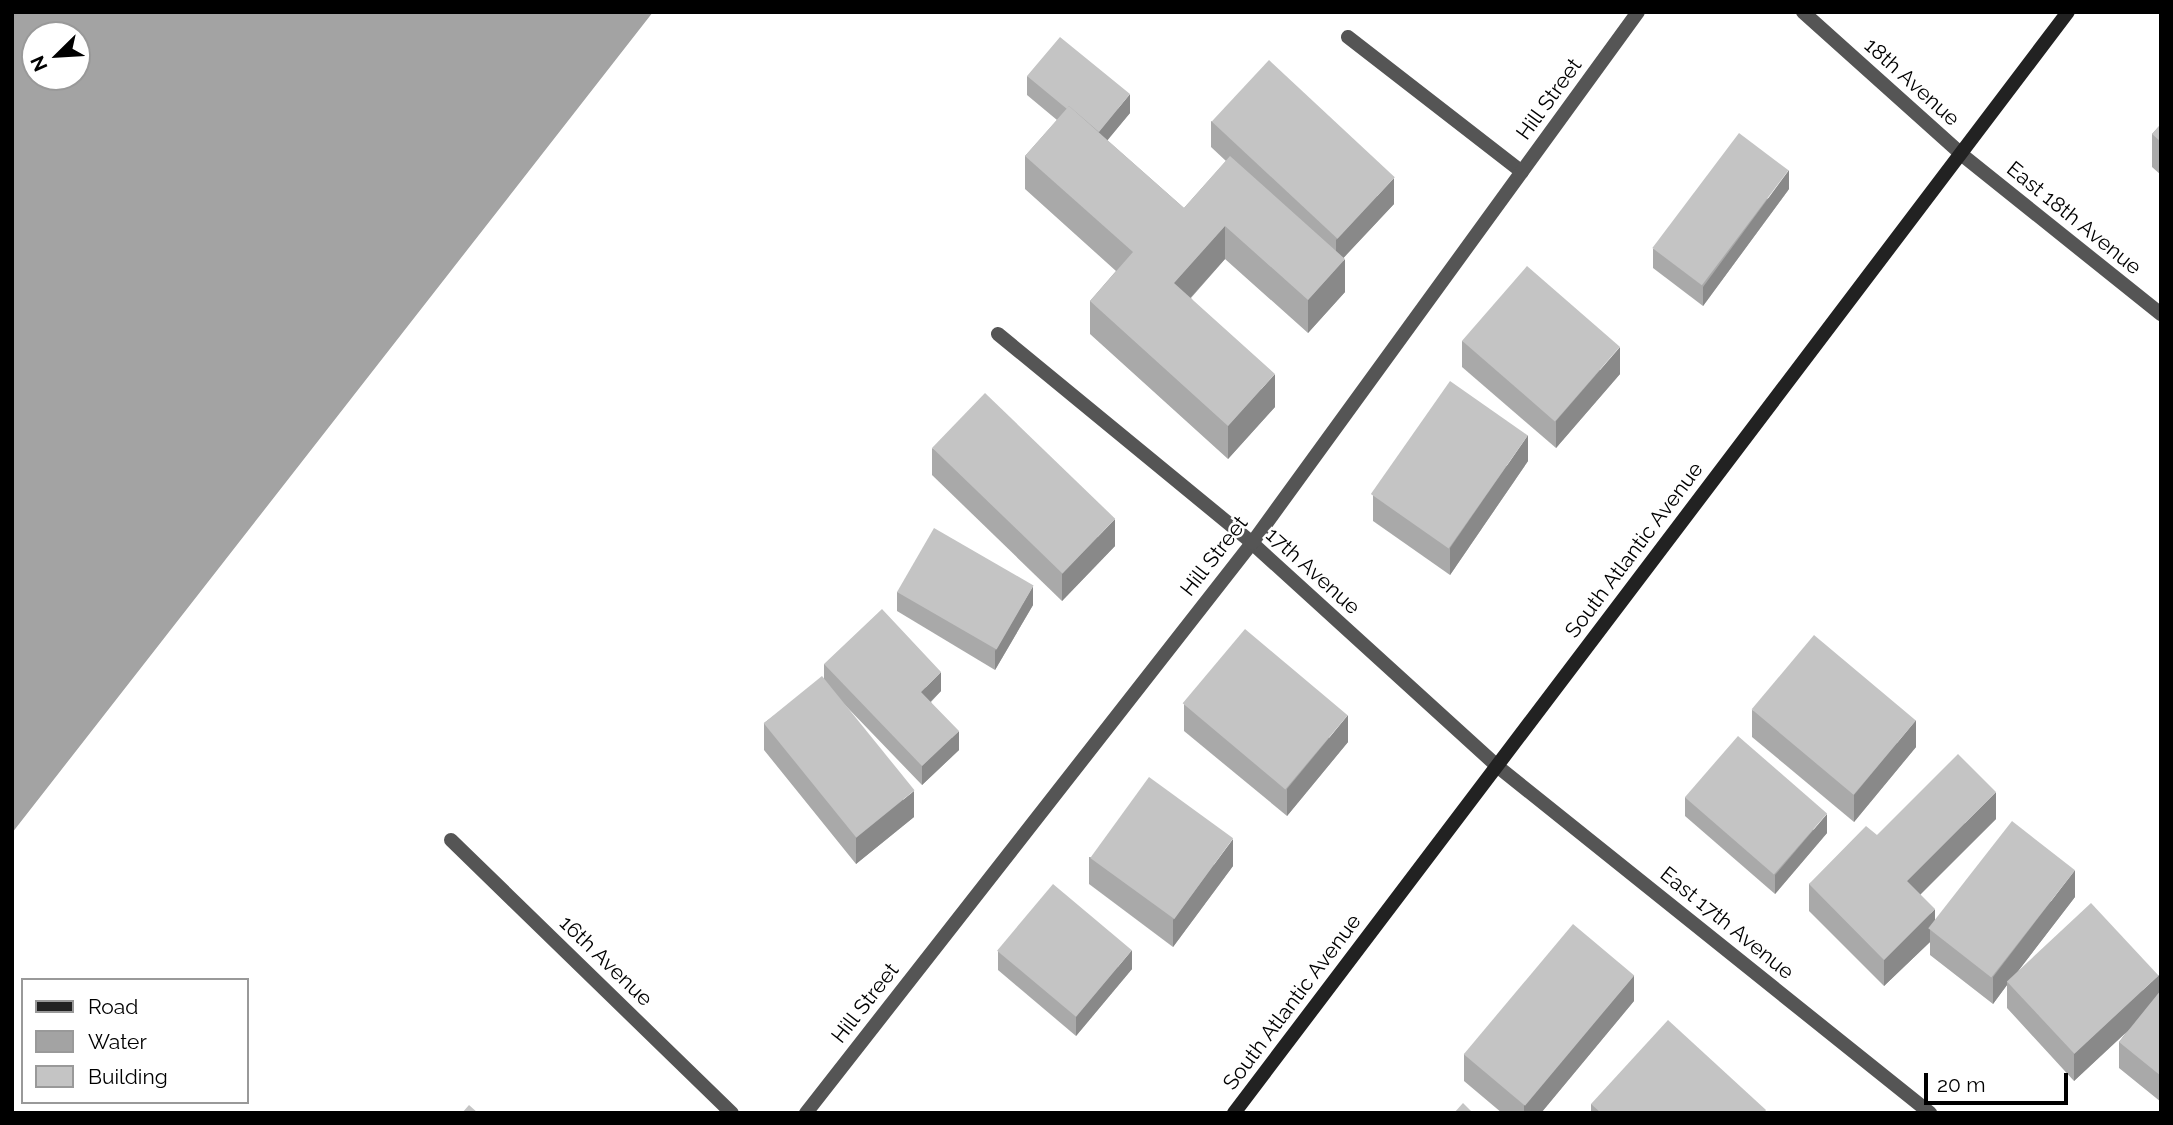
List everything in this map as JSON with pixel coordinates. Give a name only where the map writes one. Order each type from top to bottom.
[{"type":"main road","name":"South Atlantic Avenue","points":[[1234,1113],[2068,12]]},
{"type":"street","name":"Hill Street","points":[[806,1113],[1252,543],[1638,12]]},
{"type":"street","name":"18th Avenue","points":[[1804,12],[1961,154]]},
{"type":"street","points":[[1348,37],[1522,172]]},
{"type":"street","name":"East 18th Avenue","points":[[1961,154],[2161,314]]},
{"type":"street","name":"17th Avenue","points":[[998,334],[1252,543],[1497,766]]},
{"type":"street","name":"East 17th Avenue","points":[[1497,766],[1930,1113]]},
{"type":"street","name":"16th Avenue","points":[[451,840],[732,1113]]},
{"type":"water","points":[[12,12],[653,12],[12,833]]},
{"type":"building","points":[[1060,37],[1130,94],[1099,132],[1069,106],[1067,109],[1027,76]]},
{"type":"building","points":[[1269,60],[1395,177],[1338,239],[1212,121]]},
{"type":"building","points":[[1069,106],[1184,208],[1230,156],[1345,259],[1308,300],[1225,226],[1174,283],[1275,374],[1228,426],[1090,301],[1133,252],[1025,156]]},
{"type":"building","points":[[2161,124],[2161,142],[2152,134]]},
{"type":"building","points":[[1739,133],[1789,170],[1702,285],[1652,248]]},
{"type":"building","points":[[1527,266],[1620,347],[1555,421],[1462,341]]},
{"type":"building","points":[[1450,381],[1528,435],[1449,549],[1371,494]]},
{"type":"building","points":[[985,393],[1115,519],[1062,573],[932,448]]},
{"type":"building","points":[[934,528],[1034,586],[997,650],[897,592]]},
{"type":"building","points":[[882,609],[941,672],[921,692],[959,731],[922,766],[824,664]]},
{"type":"building","points":[[1245,629],[1348,715],[1285,789],[1183,703]]},
{"type":"building","points":[[1814,635],[1916,720],[1854,795],[1752,709]]},
{"type":"building","points":[[822,676],[915,790],[856,837],[764,723]]},
{"type":"building","points":[[1738,736],[1827,813],[1774,875],[1685,797]]},
{"type":"building","points":[[1958,754],[1996,792],[1907,881],[1935,909],[1884,960],[1809,884],[1866,826],[1877,835]]},
{"type":"building","points":[[1149,777],[1233,838],[1174,919],[1090,858]]},
{"type":"building","points":[[2012,821],[2075,870],[1991,977],[1928,928]]},
{"type":"building","points":[[1053,884],[1132,950],[1076,1017],[997,951]]},
{"type":"building","points":[[2091,903],[2159,975],[2074,1054],[2007,981]]},
{"type":"building","points":[[1573,924],[1634,975],[1525,1106],[1464,1054]]},
{"type":"building","points":[[2161,990],[2161,1076],[2119,1042]]},
{"type":"building","points":[[1668,1020],[1766,1110],[1764,1113],[1601,1113],[1591,1104]]},
{"type":"building","points":[[1463,1103],[1473,1113],[1454,1113]]},
{"type":"building","points":[[469,1105],[478,1113],[462,1113]]}]
